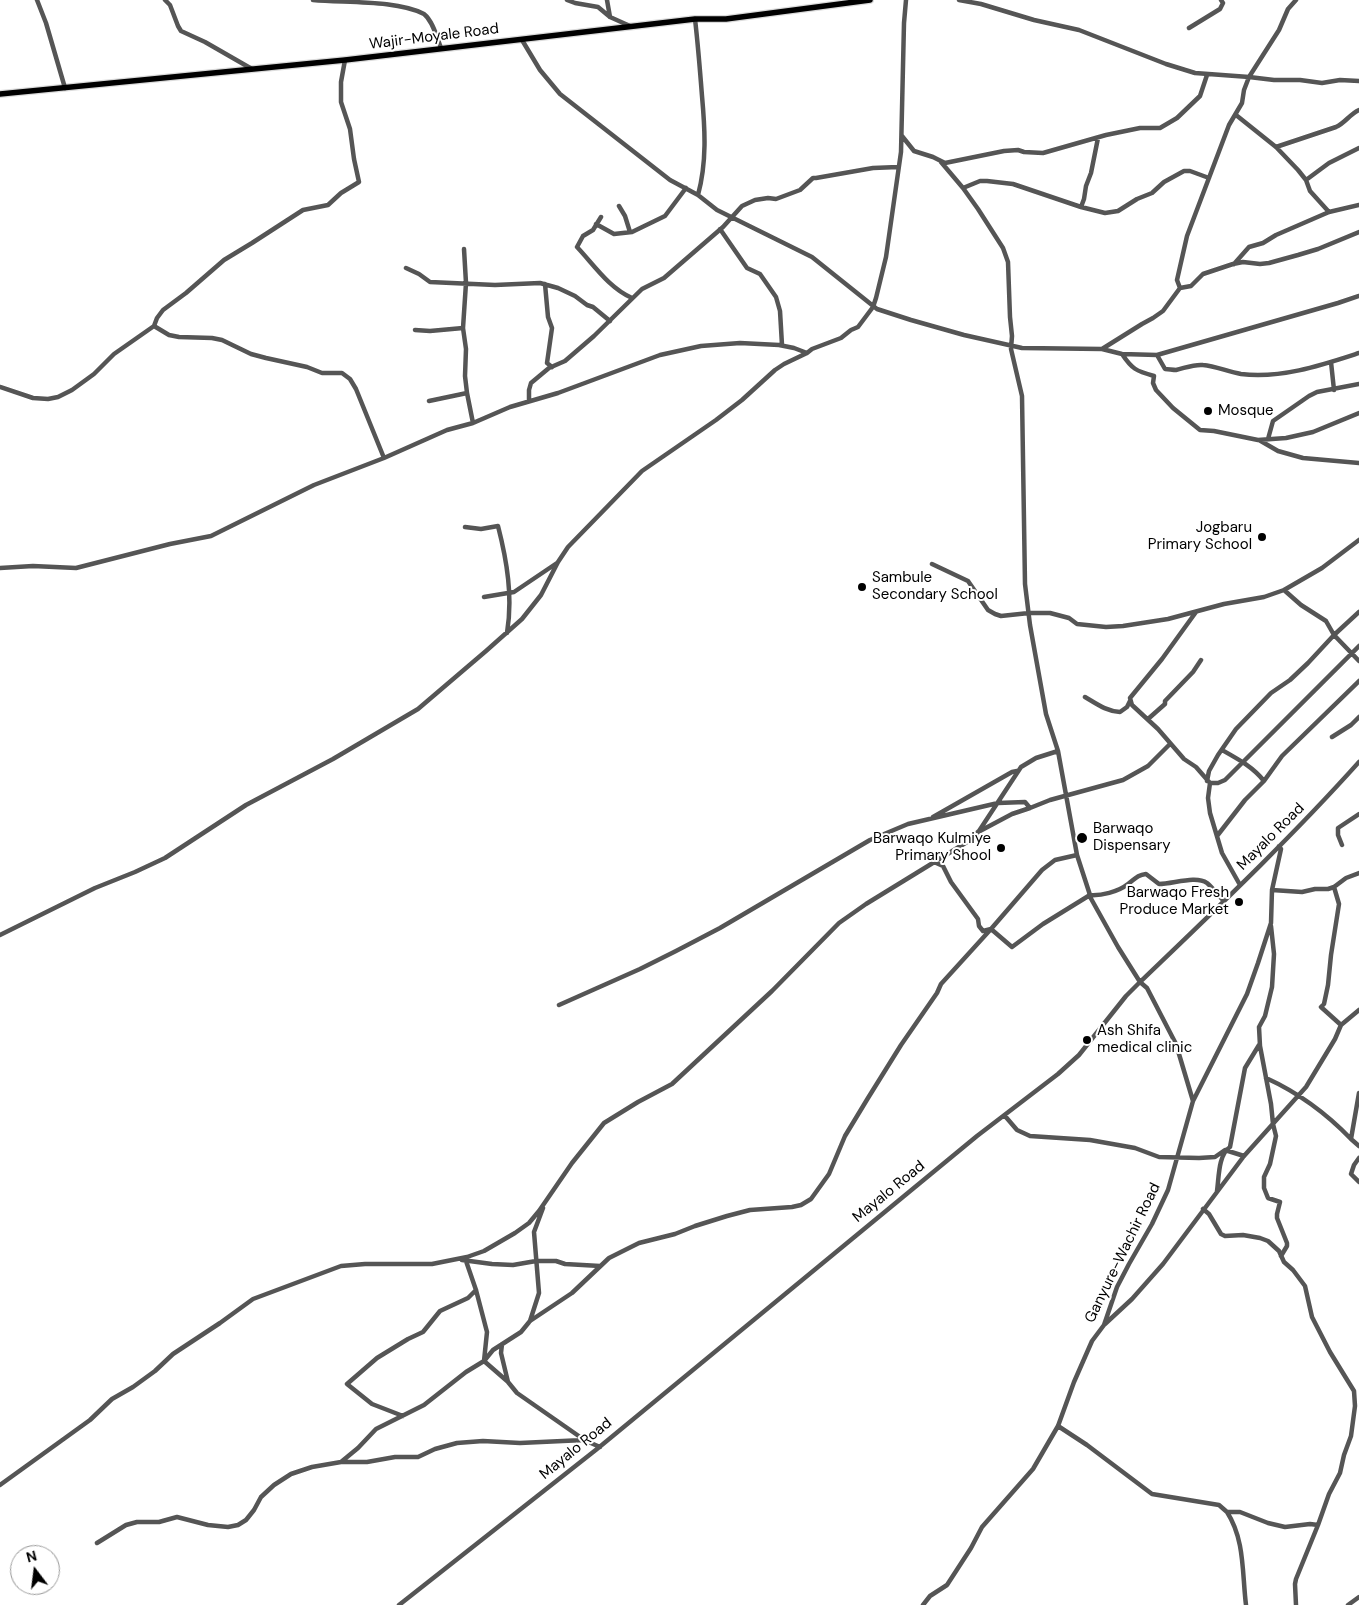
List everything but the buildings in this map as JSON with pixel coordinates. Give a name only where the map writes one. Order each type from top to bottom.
[{"type":"main road","name":"Wajir-Moyale Road","points":[[0,94],[253,70],[695,20],[726,19],[870,0]]},
{"type":"street","points":[[37,0],[66,88]]},
{"type":"street","points":[[164,0],[170,5],[181,31],[205,42],[253,70]]},
{"type":"street","points":[[313,0],[388,0],[401,2],[424,14],[441,48]]},
{"type":"street","points":[[567,0],[598,7]]},
{"type":"street","points":[[593,0],[610,17],[631,27]]},
{"type":"street","points":[[607,0],[610,17]]},
{"type":"street","points":[[0,935],[95,888],[165,858],[246,804],[333,759],[404,718],[428,701],[531,609],[541,595],[558,562],[577,538],[642,471],[742,400],[784,364],[812,349],[841,338],[858,327],[873,307],[886,257],[902,136],[906,0]]},
{"type":"street","points":[[959,0],[1079,30],[1166,64],[1195,73],[1274,80],[1322,82],[1359,80]]},
{"type":"street","points":[[1189,28],[1220,9],[1223,3],[1221,0]]},
{"type":"street","points":[[1180,288],[1177,280],[1187,236],[1229,125],[1242,102],[1249,77],[1280,30],[1288,10],[1296,0]]},
{"type":"street","points":[[695,20],[699,52],[705,149],[702,179],[698,195]]},
{"type":"street","points":[[522,40],[540,70],[560,94],[670,180],[698,195],[717,210],[812,257],[873,307],[911,320],[1022,348],[1102,349],[1122,354],[1157,354],[1359,296]]},
{"type":"street","points":[[0,387],[33,398],[48,400],[58,397],[84,382],[114,354],[154,326],[156,318],[163,310],[224,260],[303,210],[328,205],[341,193],[359,182],[350,128],[341,102],[341,82],[345,60]]},
{"type":"street","points":[[941,162],[948,163],[1004,151],[1018,150],[1043,153],[1106,135],[1140,128],[1160,128],[1166,126],[1200,96],[1207,75]]},
{"type":"street","points":[[1276,147],[1336,128],[1345,123],[1359,110]]},
{"type":"street","points":[[1236,115],[1276,147],[1298,170],[1306,180],[1310,191],[1330,212]]},
{"type":"street","points":[[902,136],[914,151],[933,157],[941,162],[963,188],[1003,248],[1008,262],[1012,352],[1022,396],[1025,575],[1029,613],[1040,686],[1046,714],[1058,750],[1076,855],[1089,895],[1108,931],[1140,982],[1147,988],[1176,1044],[1193,1101]]},
{"type":"street","points":[[1081,207],[1091,173],[1098,138]]},
{"type":"street","points":[[1306,180],[1328,163],[1359,148]]},
{"type":"street","points":[[529,401],[529,390],[532,383],[552,367],[565,361],[610,322],[642,289],[664,278],[720,229],[742,206],[768,198],[776,199],[800,190],[813,178],[873,168],[898,167]]},
{"type":"street","points":[[963,188],[980,181],[1013,184],[1105,213],[1118,211],[1137,199],[1152,193],[1164,182],[1179,173],[1190,171],[1209,178]]},
{"type":"street","points":[[596,224],[614,234],[630,232],[665,216],[686,188]]},
{"type":"street","points":[[1234,264],[1249,247],[1330,212],[1359,205]]},
{"type":"street","points":[[619,206],[625,216],[630,232]]},
{"type":"street","points":[[600,217],[593,230],[583,236],[577,247],[609,283],[624,295],[632,298]]},
{"type":"street","points":[[720,229],[747,268],[760,274],[776,297],[780,311],[782,346]]},
{"type":"street","points":[[1102,349],[1153,318],[1168,305],[1180,288],[1192,286],[1203,274],[1243,262],[1268,263],[1318,249],[1359,232]]},
{"type":"street","points":[[464,249],[466,284],[463,328],[466,349],[467,393],[473,423]]},
{"type":"street","points":[[406,268],[430,282],[495,285],[545,284],[575,296],[586,305],[593,307],[610,322]]},
{"type":"street","points":[[545,284],[548,317],[552,328],[547,363],[552,367]]},
{"type":"street","points":[[154,326],[179,337],[222,340],[251,354],[322,372],[342,373],[350,379],[356,389],[384,458]]},
{"type":"street","points":[[415,330],[430,331],[463,328]]},
{"type":"street","points":[[0,568],[33,566],[76,568],[170,544],[219,534],[259,511],[314,485],[384,458],[447,430],[473,423],[648,358],[701,346],[740,343],[782,346],[807,353]]},
{"type":"street","points":[[1122,354],[1129,365],[1140,372],[1154,376],[1165,369],[1175,370],[1203,365],[1242,374],[1265,374],[1300,370],[1359,353]]},
{"type":"street","points":[[1157,354],[1165,369]]},
{"type":"street","points":[[1331,362],[1334,390]]},
{"type":"street","points":[[1154,376],[1153,383],[1156,390],[1173,408],[1200,430],[1258,440],[1278,451],[1302,458],[1359,463]]},
{"type":"street","points":[[1268,439],[1271,424],[1309,396],[1317,392],[1359,384]]},
{"type":"street","points":[[429,401],[467,393]]},
{"type":"street","points":[[1258,440],[1291,437],[1313,432],[1359,413]]},
{"type":"street","points":[[465,527],[481,529],[498,526],[505,556],[509,593],[509,617],[506,633]]},
{"type":"street","points":[[932,564],[968,581],[988,610],[995,614],[1002,616],[1050,613],[1069,618],[1077,624],[1106,627],[1153,621],[1224,604],[1264,597],[1284,590],[1322,568],[1359,540]]},
{"type":"street","points":[[484,597],[514,592],[558,562]]},
{"type":"street","points":[[1284,590],[1301,605],[1326,621],[1334,635],[1359,661]]},
{"type":"street","points":[[1085,697],[1111,711],[1120,712],[1127,707],[1130,698],[1162,659],[1196,612]]},
{"type":"street","points":[[1240,885],[1222,853],[1210,813],[1208,798],[1209,771],[1218,754],[1236,729],[1271,693],[1290,680],[1359,612]]},
{"type":"street","points":[[1130,701],[1132,706],[1148,719],[1184,759],[1196,767],[1208,782],[1218,783],[1225,780],[1359,646]]},
{"type":"street","points":[[1148,719],[1165,704],[1165,701],[1193,672],[1201,660]]},
{"type":"street","points":[[1217,836],[1245,800],[1264,781],[1282,756],[1359,681]]},
{"type":"street","points":[[1332,737],[1359,717]]},
{"type":"street","points":[[979,831],[1012,814],[1123,780],[1148,766],[1170,744]]},
{"type":"street","points":[[930,820],[1005,776],[1017,771],[1036,758],[1058,750]]},
{"type":"street","points":[[1222,750],[1256,771],[1264,781]]},
{"type":"street","name":"Mayalo Road","points":[[399,1605],[600,1447],[969,1142],[1058,1074],[1079,1055],[1126,996],[1317,808],[1359,762]]},
{"type":"street","points":[[0,1485],[90,1420],[112,1399],[155,1371],[173,1354],[254,1300],[341,1266],[432,1264],[458,1260],[484,1251],[515,1233],[528,1223],[538,1211],[572,1163],[604,1123],[672,1084],[765,997],[839,923],[866,904],[967,842],[979,831],[1017,771]]},
{"type":"street","points":[[559,1005],[640,970],[720,928],[870,840],[908,824],[998,803],[1025,802],[1030,808]]},
{"type":"street","points":[[1342,845],[1338,835],[1338,828],[1359,814]]},
{"type":"street","name":"Ganyure-Wachir Road","points":[[923,1605],[930,1596],[947,1585],[982,1527],[1033,1469],[1058,1426],[1092,1341],[1104,1325],[1117,1287],[1152,1224],[1168,1190],[1193,1101],[1247,994],[1271,922],[1272,890],[1281,849],[1279,846]]},
{"type":"street","points":[[530,1320],[572,1293],[588,1280],[609,1258],[628,1248],[750,1210],[792,1207],[801,1205],[811,1199],[829,1174],[845,1136],[941,984],[991,929],[1035,876],[1048,864],[1058,859],[1076,855]]},
{"type":"street","points":[[934,862],[943,866],[951,882],[978,919],[979,926],[983,931],[991,929]]},
{"type":"street","points":[[1272,890],[1302,892],[1328,889],[1346,878],[1359,873]]},
{"type":"street","points":[[991,929],[1012,947],[1043,924],[1089,895],[1098,896],[1116,890],[1128,884],[1136,876],[1146,874],[1159,884],[1202,880],[1224,901]]},
{"type":"street","points":[[1334,887],[1339,904],[1329,979],[1324,1004],[1321,1008],[1341,1025]]},
{"type":"street","points":[[1271,922],[1274,954],[1272,987],[1265,1016],[1259,1027],[1260,1044],[1276,1136],[1270,1164],[1264,1177],[1264,1188],[1268,1198],[1280,1202],[1277,1218],[1287,1243],[1281,1256]]},
{"type":"street","points":[[1104,1325],[1132,1299],[1163,1264],[1244,1156],[1306,1087],[1335,1040],[1341,1025],[1359,1010]]},
{"type":"street","points":[[1005,1116],[1017,1130],[1030,1136],[1090,1140],[1135,1148],[1159,1156],[1215,1157],[1230,1147],[1245,1068],[1260,1044]]},
{"type":"street","points":[[1266,1078],[1299,1095],[1335,1122],[1359,1146]]},
{"type":"street","points":[[1351,1139],[1359,1093]]},
{"type":"street","points":[[1225,1150],[1244,1156]]},
{"type":"street","points":[[1217,1192],[1225,1150]]},
{"type":"street","points":[[1359,1158],[1351,1174],[1359,1182]]},
{"type":"street","points":[[340,1462],[358,1448],[376,1429],[424,1405],[451,1383],[484,1361],[493,1350],[521,1332],[530,1320],[540,1293],[534,1232],[546,1198]]},
{"type":"street","points":[[1203,1209],[1209,1214],[1221,1234],[1225,1236],[1243,1235],[1260,1238],[1268,1241],[1279,1251],[1284,1262],[1293,1270],[1305,1286],[1312,1317],[1330,1352],[1354,1390],[1355,1406],[1351,1436],[1340,1473],[1328,1494],[1318,1525],[1296,1579],[1296,1605]]},
{"type":"street","points":[[458,1260],[492,1264],[556,1261],[565,1264],[600,1266]]},
{"type":"street","points":[[466,1261],[487,1332],[484,1361]]},
{"type":"street","points":[[403,1416],[372,1404],[347,1384],[377,1358],[423,1332],[440,1311],[468,1298],[476,1290]]},
{"type":"street","points":[[502,1344],[501,1354],[508,1382]]},
{"type":"street","points":[[484,1361],[508,1382],[517,1393],[584,1440],[600,1447]]},
{"type":"street","points":[[1058,1426],[1087,1445],[1152,1494],[1219,1505],[1227,1512],[1232,1519],[1241,1546],[1246,1605]]},
{"type":"street","points":[[97,1543],[126,1525],[137,1522],[159,1522],[176,1518],[208,1525],[238,1526],[254,1510],[261,1496],[274,1485],[291,1474],[312,1467],[340,1462],[367,1462],[418,1457],[457,1443],[584,1440]]},
{"type":"street","points":[[1227,1512],[1240,1512],[1268,1524],[1285,1527],[1318,1525]]},
{"type":"street","points":[[1348,1605],[1359,1597]]},
{"type":"place","name":"Mosque","points":[[1208,411]]},
{"type":"place","name":"Jogbaru Primary School","points":[[1262,537]]},
{"type":"place","name":"Sambule Secondary School","points":[[862,587]]},
{"type":"place","name":"Barwaqo Dispensary","points":[[1082,838]]},
{"type":"place","name":"Barwaqo Kulmiye Primary Shool","points":[[1001,848]]},
{"type":"place","name":"Barwaqo Fresh Produce Market","points":[[1239,902]]},
{"type":"place","name":"Ash Shifa medical clinic","points":[[1087,1040]]}]
